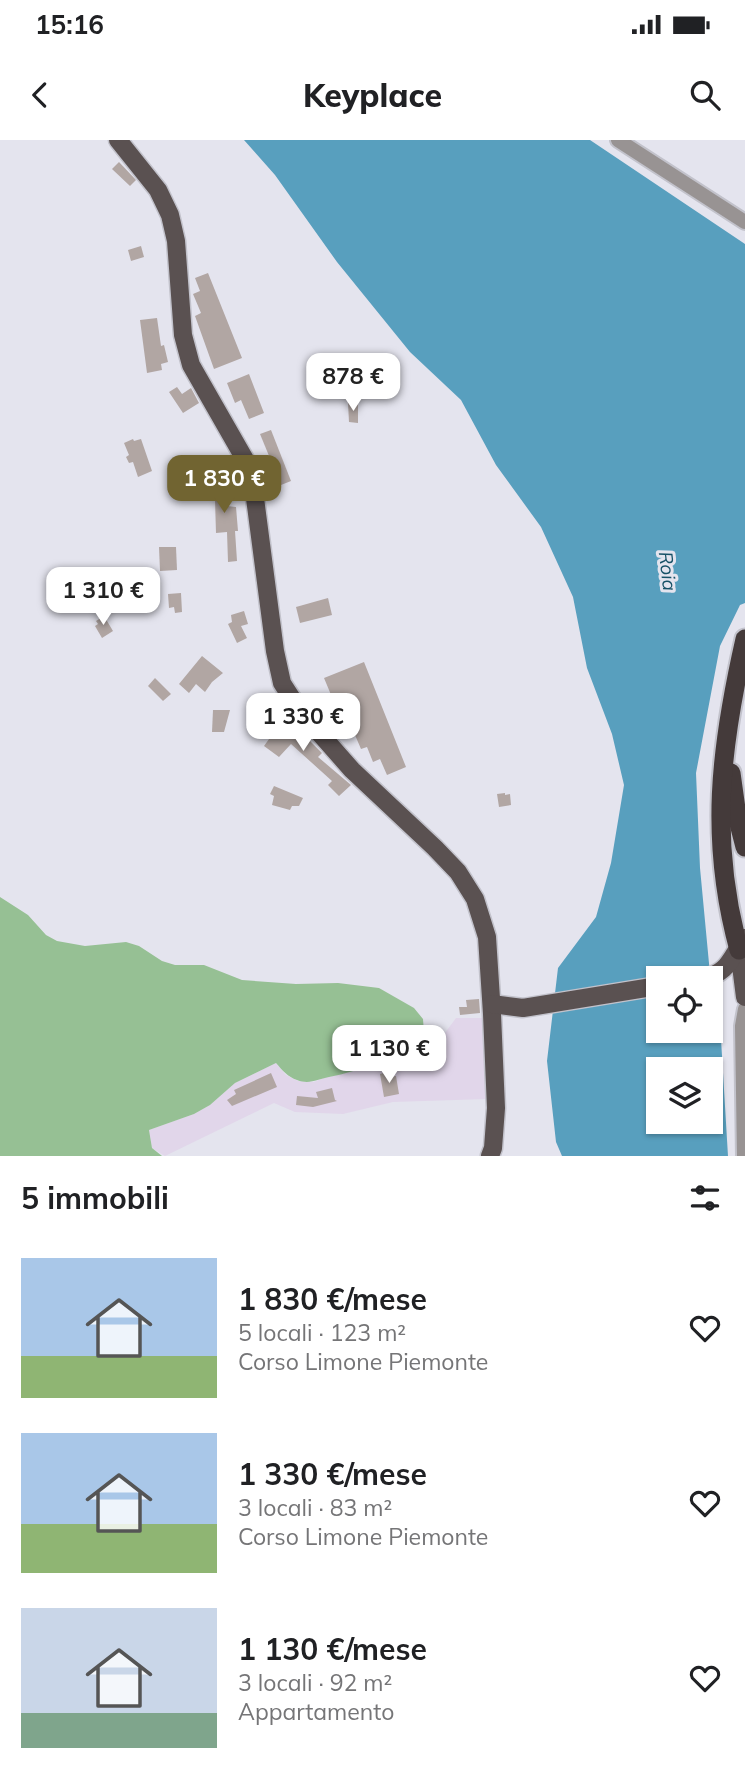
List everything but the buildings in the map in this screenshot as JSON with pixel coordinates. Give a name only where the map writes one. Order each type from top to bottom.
[{"type":"highway","points":[[742,944],[724,882],[720,839],[727,736],[745,639]]},
{"type":"highway","points":[[727,736],[737,816],[745,847]]},
{"type":"main road","points":[[118,140],[158,190],[170,215],[176,241],[183,335],[191,365],[247,463],[253,483],[275,652],[282,683],[300,711],[352,770],[458,872],[475,899],[487,937],[492,1014],[496,1108],[490,1156]]},
{"type":"main road","points":[[723,970],[742,944]]},
{"type":"main road","points":[[742,944],[745,1000]]},
{"type":"main road","points":[[723,981],[733,984],[745,1000]]},
{"type":"main road","points":[[492,1014],[646,988]]},
{"type":"street","points":[[618,140],[745,222]]},
{"type":"street","points":[[744,1156],[745,1000]]},
{"type":"shaded area","points":[[456,1018],[483,1018],[487,1099],[393,1102],[343,1114],[295,1112],[274,1103],[165,1156],[152,1148],[149,1130],[194,1114],[210,1105],[235,1083],[276,1063],[286,1075],[298,1081],[314,1082],[356,1071],[442,1037]]},
{"type":"green space","points":[[0,897],[28,915],[46,935],[57,941],[85,946],[126,942],[139,946],[162,961],[175,965],[204,965],[242,980],[296,984],[338,983],[379,988],[414,1008],[423,1019],[424,1033],[418,1045],[364,1067],[313,1081],[294,1079],[276,1063],[235,1083],[210,1105],[194,1114],[149,1130],[152,1148],[162,1156],[0,1156]]},
{"type":"water","name":"Roia","points":[[244,140],[590,140],[745,244],[745,603],[740,605],[720,646],[696,773],[700,868],[709,966],[646,966],[646,1043],[721,1043],[722,1057],[646,1057],[646,1134],[723,1134],[723,1073],[728,1156],[562,1156],[556,1142],[547,1061],[558,968],[596,917],[611,863],[624,785],[612,734],[587,668],[573,597],[541,527],[496,465],[461,400],[410,352],[337,262],[275,175]]}]
